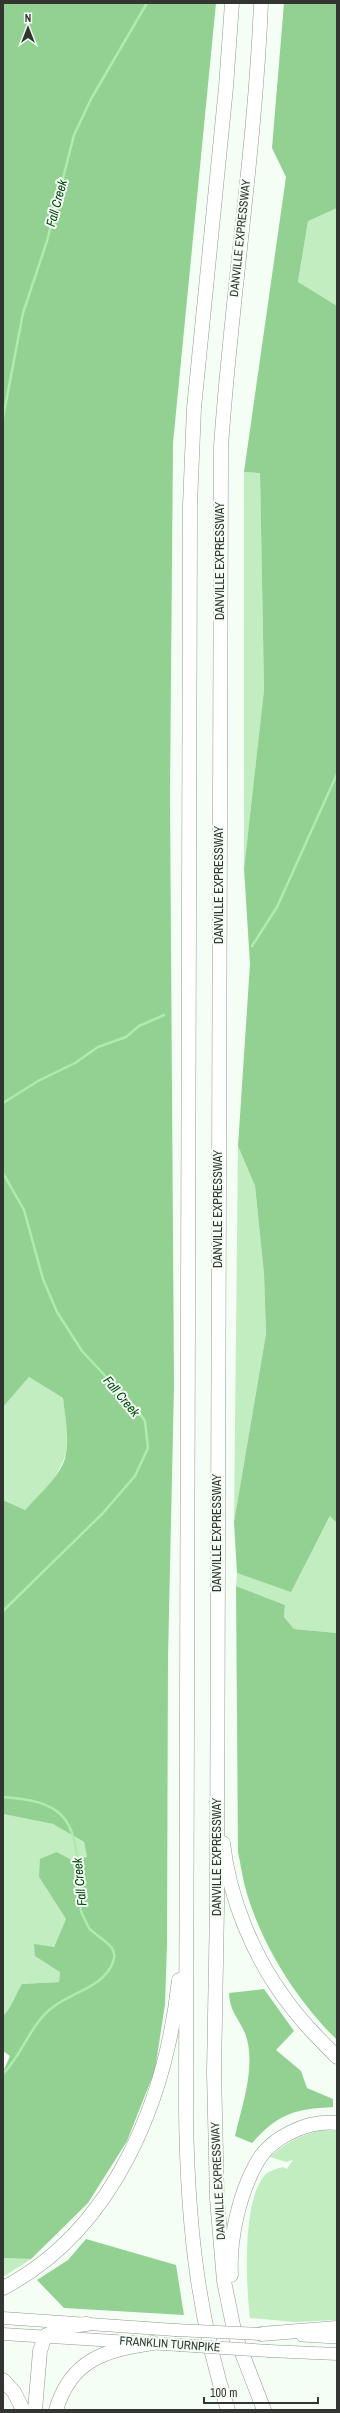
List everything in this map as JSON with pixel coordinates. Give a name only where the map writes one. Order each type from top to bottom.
[{"type":"highway","points":[[228,2410],[200,2296],[190,2217],[187,2160],[187,1914],[191,469],[195,394],[226,87],[232,3]]},
{"type":"highway","name":"DANVILLE EXPRESSWAY","points":[[261,3],[254,103],[227,365],[221,462],[214,2072],[218,2199],[224,2282],[236,2335],[264,2410]]},
{"type":"highway","points":[[216,1784],[224,1849],[229,1875],[258,1956],[286,2000],[337,2057]]},
{"type":"highway","points":[[3,2288],[42,2264],[67,2241],[90,2216],[128,2156],[141,2130],[158,2084],[170,2043],[187,1914]]},
{"type":"highway","points":[[236,2335],[231,2269],[234,2243],[245,2191],[256,2163],[269,2148],[293,2131],[312,2124],[337,2123]]},
{"type":"highway","points":[[35,2410],[40,2351],[45,2336],[63,2327],[87,2324]]},
{"type":"highway","points":[[261,2334],[337,2328]]},
{"type":"highway","points":[[56,2410],[59,2399],[72,2377],[89,2362],[106,2352],[153,2343]]},
{"type":"highway","points":[[216,2366],[219,2410]]},
{"type":"highway","points":[[3,2380],[14,2392],[23,2410]]},
{"type":"main road","name":"FRANKLIN TURNPIKE","points":[[3,2318],[175,2330],[337,2338]]},
{"type":"main road","name":"FRANKLIN TURNPIKE","points":[[3,2334],[337,2354]]},
{"type":"green space","points":[[3,3],[216,3],[173,443],[170,796],[174,1386],[168,1658],[167,1944],[165,2004],[155,2070],[127,2141],[88,2203],[31,2259],[3,2258],[3,2072],[10,2056],[3,2051],[3,2016],[22,1984],[59,1982],[60,1972],[35,1956],[34,1944],[54,1947],[66,1919],[39,1877],[40,1859],[57,1852],[72,1860],[87,1857],[84,1842],[53,1824],[3,1814],[3,1500],[25,1510],[48,1486],[63,1465],[67,1436],[63,1398],[29,1377],[3,1407]]},
{"type":"green space","points":[[284,3],[337,3],[337,208],[308,221],[298,282],[337,306],[337,1523],[330,1516],[291,1592],[237,1573],[234,1522],[266,1334],[264,1274],[255,1186],[238,1146],[250,964],[244,869],[264,690],[260,473],[244,472],[286,177],[272,148]]},
{"type":"green space","points":[[337,208],[337,306],[298,283],[308,220]]},
{"type":"green space","points":[[244,472],[260,473],[264,690],[244,869]]},
{"type":"green space","points":[[238,1146],[255,1186],[264,1274],[266,1334],[234,1522]]},
{"type":"green space","points":[[29,1377],[63,1398],[67,1429],[67,1445],[64,1459],[57,1473],[47,1487],[25,1510],[3,1500],[3,1407]]},
{"type":"green space","points":[[331,1515],[337,1523],[337,1633],[294,1629],[284,1617],[285,1605],[236,1586],[237,1573],[291,1591]]},
{"type":"green space","points":[[236,1586],[285,1605],[284,1617],[294,1629],[337,1633],[337,2040],[308,2008],[283,1973],[272,1954],[254,1914],[244,1884],[238,1852]]},
{"type":"green space","points":[[3,1814],[53,1824],[84,1842],[87,1857],[72,1860],[57,1852],[39,1877],[66,1919],[54,1947],[60,1972],[59,1982],[22,1984],[3,2016]]},
{"type":"green space","points":[[264,1989],[294,2031],[276,2050],[301,2071],[307,2088],[333,2099],[333,2107],[308,2109],[279,2119],[261,2133],[252,2143],[235,2136],[247,2085],[249,2058],[245,2033],[231,2005],[229,1993]]},
{"type":"green space","points":[[322,2130],[337,2131],[337,2320],[294,2322],[250,2318],[247,2286],[247,2245],[252,2205],[257,2188],[266,2174],[272,2170],[283,2167],[287,2169],[293,2160],[286,2162],[270,2157],[282,2147],[294,2140],[307,2134]]},
{"type":"green space","points":[[86,2239],[176,2265],[184,2315],[64,2308],[37,2280],[68,2260]]},
{"type":"green space","points":[[3,2258],[31,2259],[3,2277]]},
{"type":"waterway","name":"Fall Creek","points":[[3,418],[23,313],[47,241],[74,135],[91,99],[147,3]]},
{"type":"waterway","points":[[252,946],[277,907],[337,774]]},
{"type":"waterway","points":[[3,1103],[38,1081],[75,1063],[98,1047],[126,1037],[139,1026],[164,1015]]},
{"type":"waterway","name":"Fall Creek","points":[[3,1173],[24,1210],[43,1279],[57,1312],[82,1351],[139,1412],[145,1421],[148,1448],[135,1476],[102,1514],[3,1611]]},
{"type":"waterway","name":"Fall Creek","points":[[3,1797],[23,1799],[52,1808],[62,1815],[69,1825],[74,1838],[77,1855],[79,1900],[82,1914],[89,1928],[111,1946],[114,1956],[109,1970],[95,1983],[61,2002],[45,2014],[32,2030],[16,2057],[3,2074]]}]
